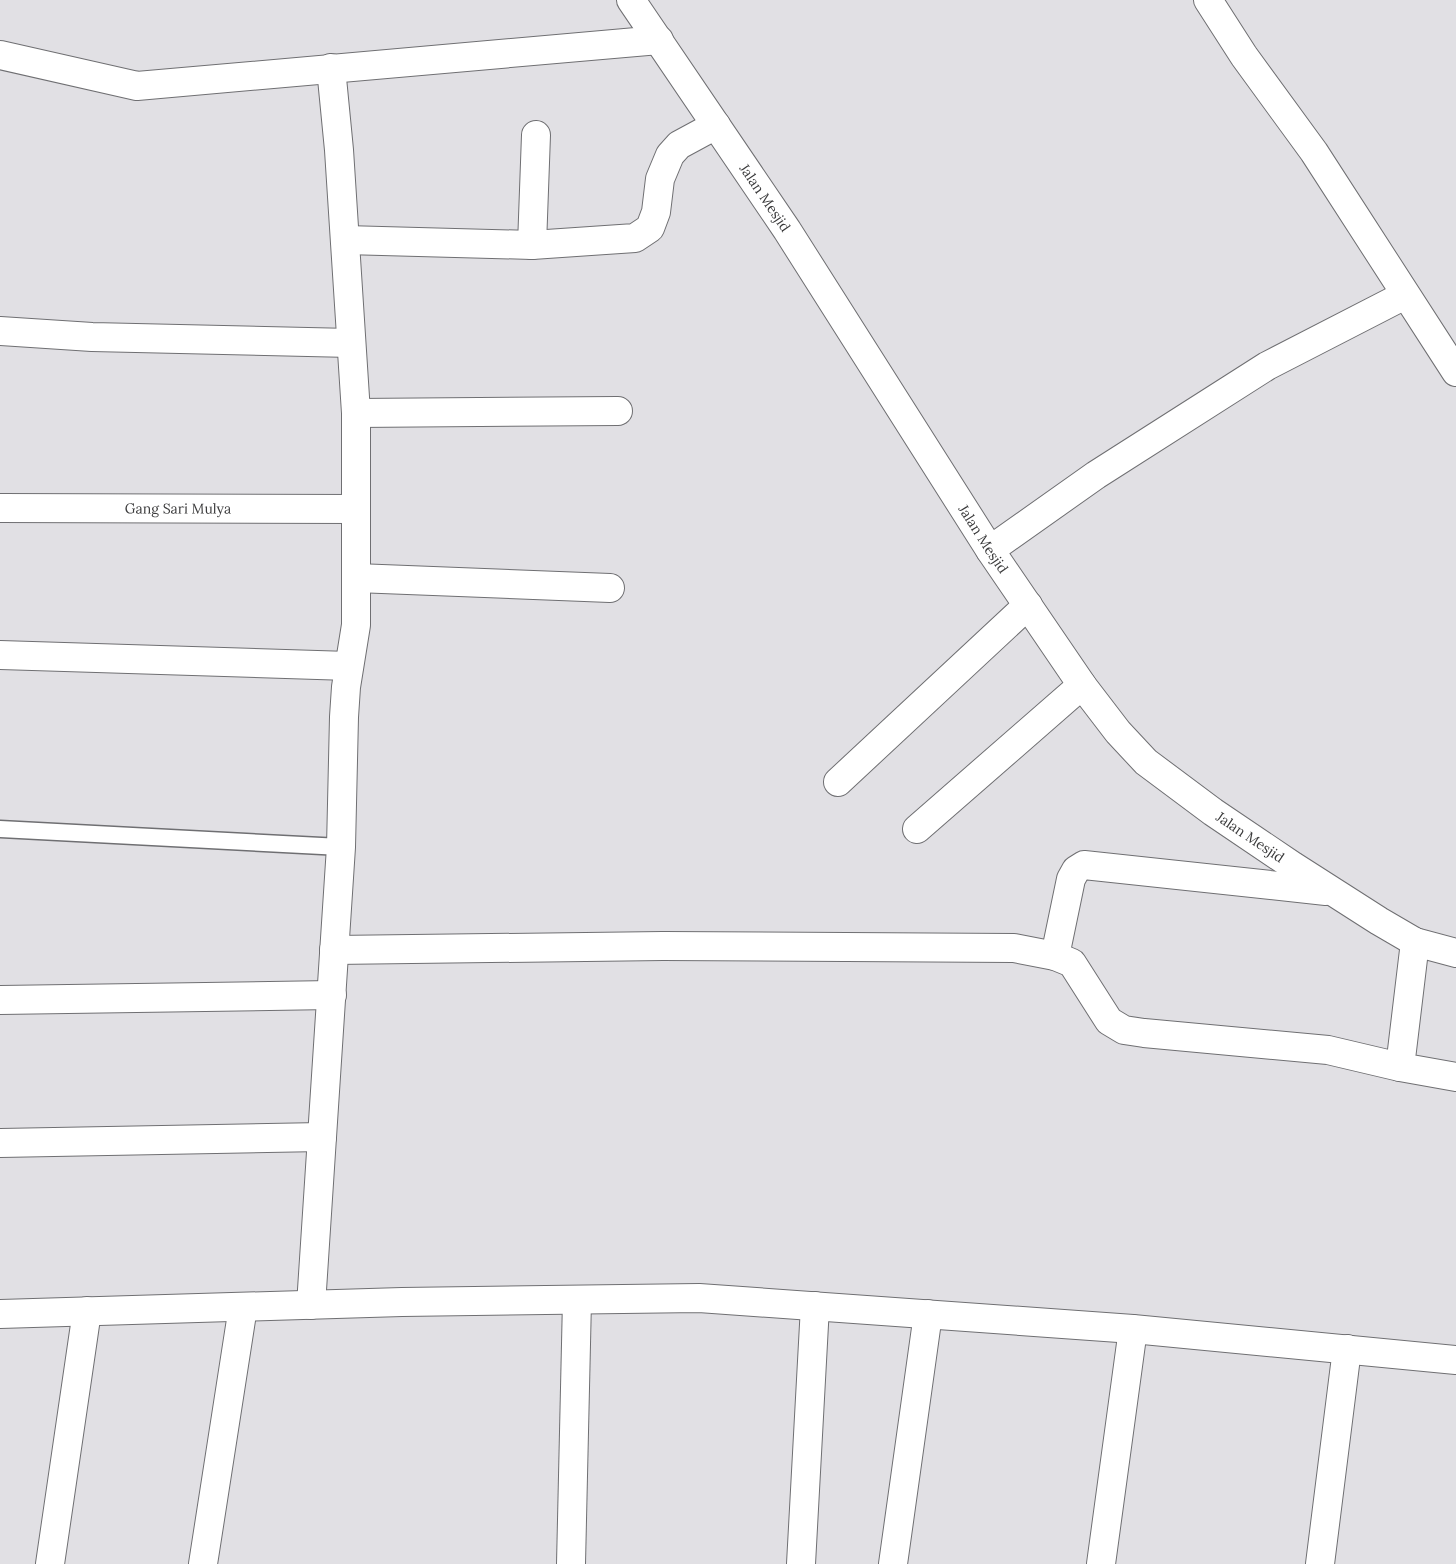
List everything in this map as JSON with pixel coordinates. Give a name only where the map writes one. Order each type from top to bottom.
[{"type":"street","name":"Jalan Mesjid","points":[[631,0],[787,230],[990,550],[1082,685],[1118,732],[1146,762],[1212,812],[1379,921],[1415,942],[1456,953]]},
{"type":"street","points":[[1208,0],[1244,56],[1314,152],[1456,372]]},
{"type":"street","points":[[0,55],[137,86],[658,40]]},
{"type":"street","points":[[311,1305],[341,847],[344,717],[349,666],[356,625],[356,413],[339,150],[331,68]]},
{"type":"street","points":[[345,240],[532,245],[635,238],[650,228],[656,212],[660,179],[670,155],[678,145],[716,125]]},
{"type":"street","points":[[532,245],[536,135]]},
{"type":"street","points":[[990,550],[1096,475],[1267,366],[1405,295]]},
{"type":"street","points":[[0,331],[92,338],[352,343]]},
{"type":"street","points":[[356,413],[618,411]]},
{"type":"street","name":"Gang Sari Mulya","points":[[0,508],[356,509]]},
{"type":"street","points":[[356,578],[610,588]]},
{"type":"street","points":[[838,782],[1028,606]]},
{"type":"street","points":[[0,655],[349,666]]},
{"type":"street","points":[[916,829],[1082,685]]},
{"type":"street","points":[[1055,956],[1071,879],[1076,870],[1084,865],[1333,891]]},
{"type":"street","points":[[1400,1067],[1415,942]]},
{"type":"street","points":[[334,950],[663,946],[1014,948],[1055,956],[1072,963],[1109,1021],[1124,1030],[1328,1050],[1400,1067],[1456,1077]]},
{"type":"street","points":[[0,1000],[332,995]]},
{"type":"street","points":[[0,1143],[322,1137]]},
{"type":"street","points":[[0,1314],[311,1305],[699,1298],[1133,1329],[1456,1360]]},
{"type":"street","points":[[572,1564],[576,1300]]},
{"type":"street","points":[[801,1564],[815,1306]]},
{"type":"street","points":[[203,1564],[243,1307]]},
{"type":"street","points":[[50,1564],[87,1311]]},
{"type":"street","points":[[893,1564],[928,1314]]},
{"type":"street","points":[[1101,1564],[1133,1329]]},
{"type":"street","points":[[1320,1564],[1347,1350]]},
{"type":"lane","points":[[0,829],[341,847]]}]
